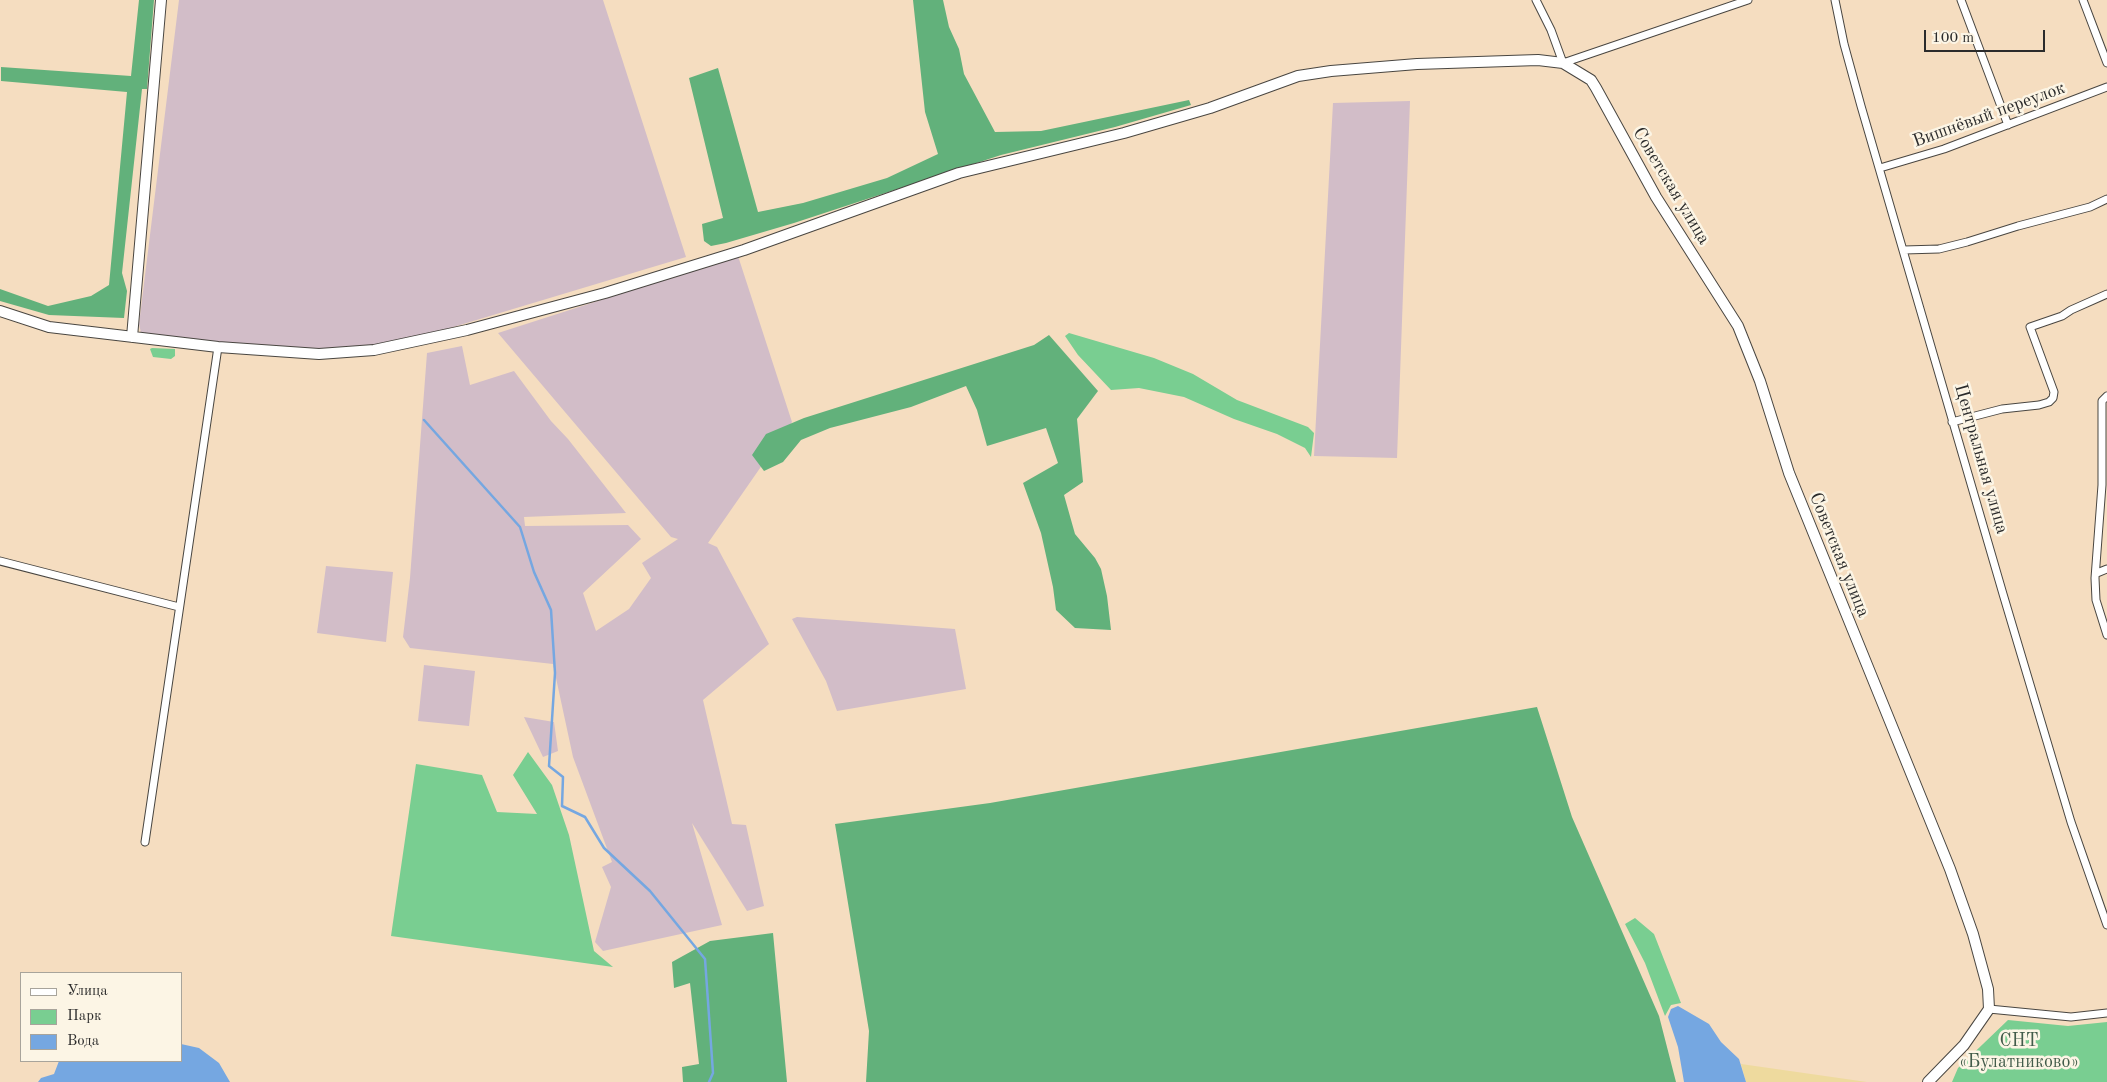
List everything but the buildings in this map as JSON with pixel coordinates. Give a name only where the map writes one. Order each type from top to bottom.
[{"type":"street","points":[[0,311],[49,328],[132,337],[161,0]]},
{"type":"street","points":[[1536,0],[1551,30],[1563,63],[1748,0]]},
{"type":"street","name":"Центральная улица","points":[[1835,0],[1844,44],[1952,422],[2071,822],[2107,925]]},
{"type":"street","points":[[1961,0],[2008,126]]},
{"type":"street","points":[[2083,0],[2107,64]]},
{"type":"street","name":"Советская улица","points":[[132,337],[218,347],[335,354],[369,351],[418,342],[614,290],[744,250],[959,173],[1124,133],[1210,108],[1298,76],[1377,66],[1546,60],[1563,63],[1591,80],[1656,197],[1738,326],[1760,382],[1789,474],[1950,869],[1983,970],[1988,989],[1989,1009]]},
{"type":"street","name":"Вишнёвый переулок","points":[[1880,168],[1944,149],[2107,87]]},
{"type":"street","points":[[1904,250],[1939,249],[1967,242],[2090,207],[2107,199]]},
{"type":"street","points":[[1952,422],[2002,409],[2049,402],[2053,398],[2054,392],[2030,327],[2062,316],[2070,310],[2107,294]]},
{"type":"street","points":[[145,842],[218,347]]},
{"type":"street","points":[[2107,396],[2102,401],[2105,484],[2095,578],[2096,600],[2107,635]]},
{"type":"street","points":[[0,561],[179,607]]},
{"type":"street","points":[[2097,573],[2107,569]]},
{"type":"street","points":[[1929,1080],[1964,1045],[1989,1009],[2071,1017],[2107,1012]]},
{"type":"shaded area","points":[[179,0],[603,0],[686,257],[440,331],[338,352],[141,333],[139,324]]},
{"type":"shaded area","points":[[1410,101],[1397,458],[1314,456],[1333,103]]},
{"type":"shaded area","points":[[738,256],[792,422],[708,543],[717,547],[769,644],[703,700],[732,824],[746,825],[764,906],[747,911],[692,823],[722,925],[603,951],[595,942],[611,887],[602,867],[612,862],[573,757],[553,664],[410,648],[403,637],[410,578],[427,353],[462,346],[470,385],[514,371],[551,421],[568,439],[626,513],[524,517],[525,526],[628,525],[641,539],[583,593],[596,631],[629,609],[651,578],[642,563],[678,539],[671,537],[498,333]]},
{"type":"shaded area","points":[[326,566],[393,572],[386,642],[317,633]]},
{"type":"shaded area","points":[[797,617],[955,629],[966,689],[837,711],[826,681],[792,619]]},
{"type":"shaded area","points":[[424,665],[475,671],[469,726],[418,721]]},
{"type":"shaded area","points":[[524,717],[554,722],[558,751],[543,757]]},
{"type":"green space","points":[[139,0],[154,0],[147,89],[142,89],[122,273],[127,291],[124,318],[49,315],[0,301],[0,289],[48,306],[91,296],[109,285],[127,92],[1,81],[1,67],[131,76]]},
{"type":"green space","points":[[913,0],[943,0],[949,27],[959,49],[964,74],[995,132],[1041,131],[1189,100],[1191,105],[1115,127],[1001,155],[794,223],[726,243],[711,246],[704,241],[702,224],[723,218],[689,78],[718,68],[758,212],[803,203],[887,178],[938,154],[925,112]]},
{"type":"green space","points":[[1069,333],[1154,358],[1193,374],[1237,400],[1308,427],[1314,433],[1311,457],[1305,448],[1277,434],[1234,419],[1184,397],[1139,388],[1111,390],[1078,355],[1065,336]]},
{"type":"green space","points":[[1049,335],[1098,391],[1077,419],[1083,482],[1064,495],[1075,534],[1095,558],[1101,569],[1107,596],[1111,630],[1075,628],[1056,610],[1041,533],[1023,483],[1058,463],[1046,428],[987,446],[977,410],[966,386],[911,407],[830,428],[801,440],[783,462],[764,471],[752,455],[766,434],[804,418],[1034,345]]},
{"type":"green space","points":[[150,349],[175,349],[175,356],[171,359],[153,357]]},
{"type":"green space","points":[[1537,707],[1572,817],[1659,1016],[1676,1082],[866,1082],[869,1031],[835,824],[990,803]]},
{"type":"green space","points":[[528,752],[552,785],[569,835],[594,951],[613,967],[391,936],[416,764],[482,775],[497,812],[537,814],[513,775]]},
{"type":"green space","points":[[1635,918],[1654,934],[1681,1003],[1671,1005],[1665,1016],[1645,963],[1625,924]]},
{"type":"green space","points":[[773,933],[787,1082],[683,1082],[682,1067],[699,1064],[690,983],[674,988],[672,962],[710,941]]},
{"type":"green space","name":"СНТ «Булатниково»","points":[[2008,1020],[2068,1026],[2107,1022],[2107,1082],[1952,1082],[1958,1068]]},
{"type":"sand","points":[[1741,1064],[1867,1082],[1746,1082]]},
{"type":"water","points":[[1678,1006],[1709,1024],[1721,1042],[1739,1059],[1746,1082],[1684,1082],[1678,1047],[1668,1017],[1671,1009]]},
{"type":"water","points":[[182,1044],[199,1048],[219,1063],[230,1082],[38,1082],[41,1078],[54,1074],[59,1062],[182,1062]]},
{"type":"waterway","points":[[424,420],[520,527],[534,572],[551,610],[555,673],[549,766],[563,777],[562,806],[585,817],[604,848],[650,891],[705,959],[713,1073],[709,1082]]}]
